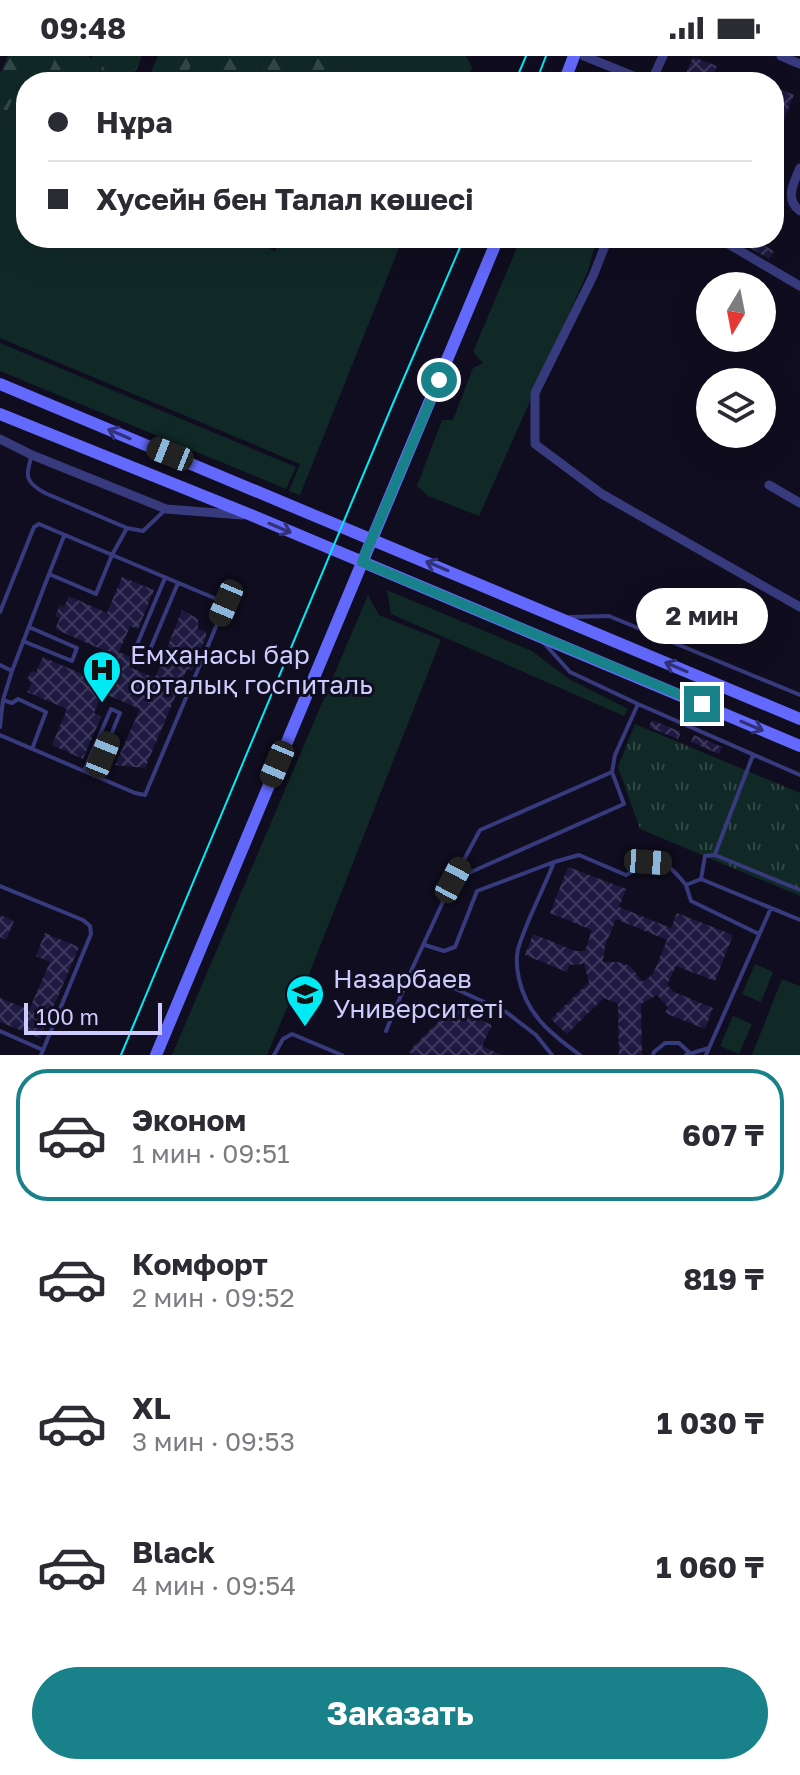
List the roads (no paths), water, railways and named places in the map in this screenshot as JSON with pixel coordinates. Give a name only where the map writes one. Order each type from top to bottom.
[{"type":"street","points":[[584,56],[624,72]]},
{"type":"street","points":[[781,56],[800,64]]},
{"type":"street","points":[[800,168],[791,190],[794,207],[800,211]]},
{"type":"street","points":[[156,1055],[494,248]]},
{"type":"street","points":[[604,248],[535,393],[535,444],[602,494],[800,607]]},
{"type":"street","points":[[735,248],[800,286]]},
{"type":"street","points":[[0,384],[800,719]]},
{"type":"street","points":[[0,414],[251,515],[800,746]]},
{"type":"street","points":[[0,439],[166,509],[251,515]]},
{"type":"street","points":[[769,485],[800,503]]},
{"type":"lane","points":[[32,455],[28,481],[33,487],[127,528],[143,531],[166,509]]},
{"type":"lane","points":[[0,612],[34,527],[39,524],[226,603],[145,795],[0,735]]},
{"type":"lane","points":[[49,574],[96,594],[127,528]]},
{"type":"lane","points":[[0,727],[3,700],[12,671],[64,535]]},
{"type":"lane","points":[[165,578],[136,647],[149,652],[178,583]]},
{"type":"lane","points":[[560,618],[609,616],[800,695]]},
{"type":"lane","points":[[23,641],[72,661],[77,648],[29,627]]},
{"type":"lane","points":[[537,635],[570,672],[800,775]]},
{"type":"lane","points":[[0,665],[12,671]]},
{"type":"lane","points":[[3,700],[12,703],[18,699],[46,712],[32,749]]},
{"type":"lane","points":[[453,880],[624,804],[612,772],[615,755],[638,704]]},
{"type":"lane","points":[[84,771],[111,709],[120,713],[94,776]]},
{"type":"lane","points":[[715,855],[753,755]]},
{"type":"lane","points":[[386,1031],[453,880],[480,830],[612,772]]},
{"type":"lane","points":[[425,945],[444,951],[455,947],[477,891],[579,855],[626,875],[648,862],[664,863],[686,885],[691,901],[759,934]]},
{"type":"lane","points":[[701,879],[705,856],[715,855],[800,890]]},
{"type":"lane","points":[[554,862],[517,951],[517,970],[524,996],[533,1013],[551,1034],[580,1055]]},
{"type":"lane","points":[[686,885],[701,879],[800,920]]},
{"type":"lane","points":[[0,886],[83,920],[90,926],[91,934],[42,1053],[0,1031]]},
{"type":"lane","points":[[706,1055],[772,907]]},
{"type":"lane","points":[[412,969],[506,1012],[536,1035],[552,1055]]},
{"type":"lane","points":[[274,1055],[283,1039],[292,1034],[342,1055]]},
{"type":"lane","points":[[653,1055],[665,1043],[679,1043],[690,1054],[709,1048]]},
{"type":"tram line","points":[[519,72],[526,56]]},
{"type":"tram line","points":[[540,72],[546,56]]},
{"type":"tram line","points":[[121,1055],[460,248]]},
{"type":"place","name":"Емханасы бар орталық госпиталь","points":[[102,704]]},
{"type":"place","name":"Назарбаев Университеті","points":[[305,1028]]}]
